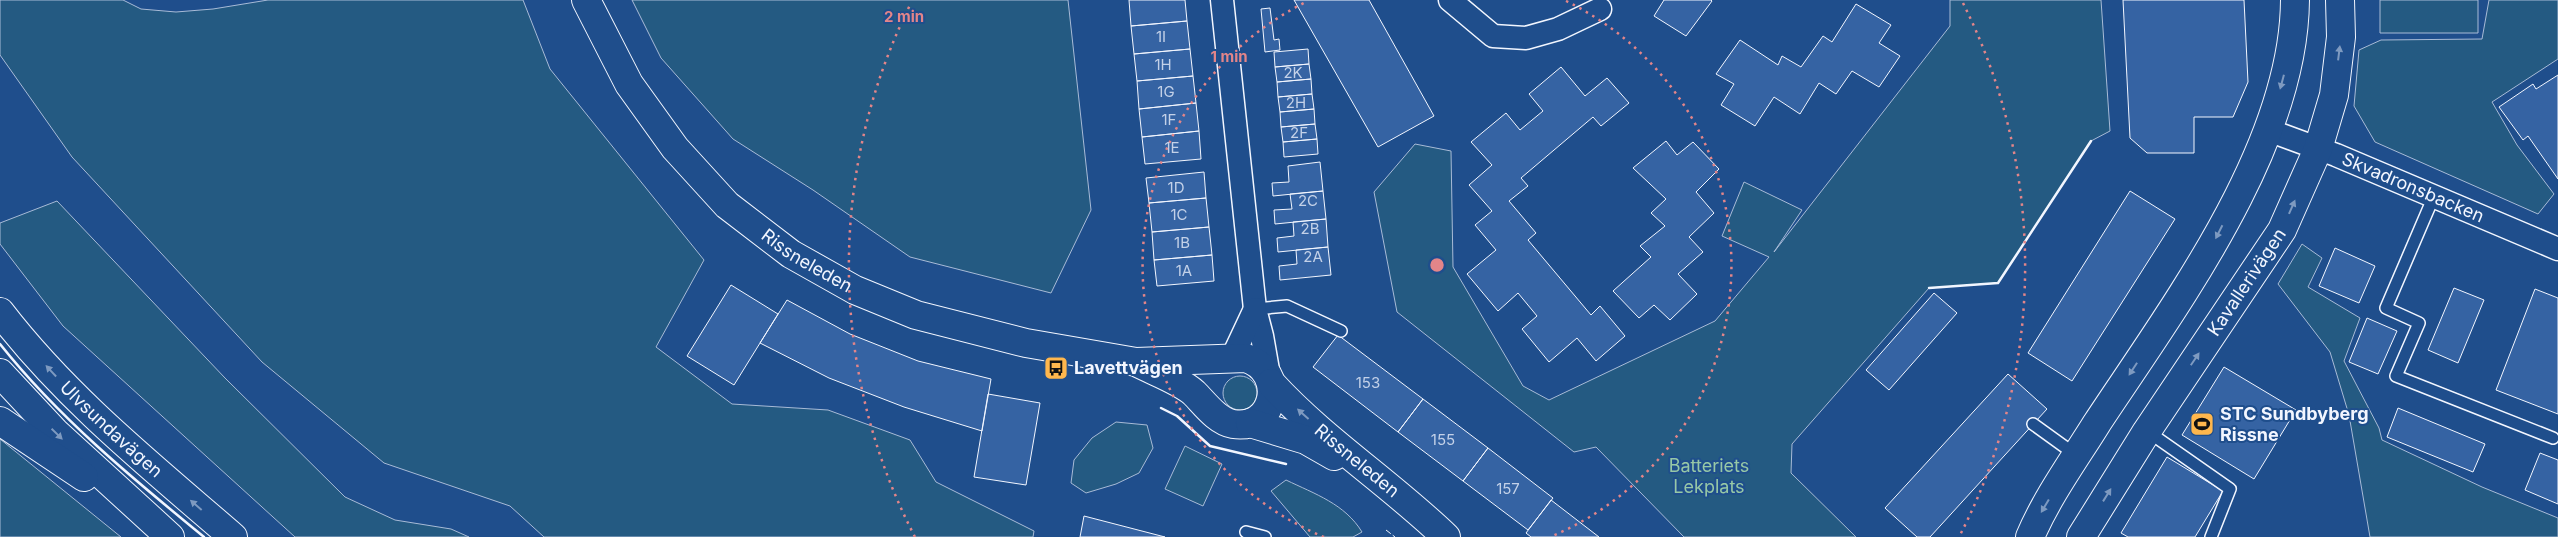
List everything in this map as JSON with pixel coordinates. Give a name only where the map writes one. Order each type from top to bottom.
[{"type":"street","name":"Rissneleden","points":[[586,0],[629,84],[675,148],[728,205],[791,254],[855,290],[916,316],[1026,343],[1136,362],[1252,360],[1262,367],[1270,380],[1316,426],[1411,503],[1445,537]]},
{"type":"street","points":[[1222,0],[1255,309],[1262,336],[1272,394],[1269,406],[1260,417],[1250,423]]},
{"type":"street","points":[[1450,0],[1493,36],[1526,38],[1558,29],[1600,9]]},
{"type":"street","points":[[2030,537],[2037,520],[2077,455],[2206,256],[2249,174],[2268,130],[2290,49],[2295,0]]},
{"type":"street","name":"Kavallerivägen","points":[[2081,537],[2147,431],[2282,230],[2318,149],[2334,95],[2341,37],[2340,0]]},
{"type":"street","name":"Skvadronsbacken","points":[[2268,130],[2434,196],[2558,249]]},
{"type":"street","points":[[1211,410],[1206,398],[1208,380],[1213,370],[1228,359],[1255,309]]},
{"type":"street","name":"Ulvsundavägen","points":[[0,312],[16,333],[99,422],[233,537]]},
{"type":"street","name":"Rissneleden","points":[[1136,362],[1192,391],[1220,419],[1231,424],[1250,423],[1306,440],[1326,449],[1404,510],[1445,537]]},
{"type":"street","points":[[0,373],[55,432],[163,531]]},
{"type":"street","points":[[0,421],[163,531]]},
{"type":"lane","points":[[2434,196],[2386,308],[2419,323],[2396,376],[2553,438]]},
{"type":"lane","points":[[1255,309],[1287,306],[1341,331]]},
{"type":"lane","points":[[2033,424],[2077,455]]},
{"type":"lane","points":[[2147,431],[2230,489],[2211,537]]},
{"type":"lane","points":[[1246,532],[1265,537]]},
{"type":"green space","points":[[0,0],[123,0],[141,9],[176,12],[213,9],[268,0],[523,0],[550,69],[704,260],[656,347],[732,404],[828,410],[910,440],[936,482],[1034,531],[1033,537],[544,537],[510,506],[384,463],[262,362],[72,157],[0,55]]},
{"type":"green space","points":[[632,0],[1068,0],[1091,210],[1051,293],[910,257],[813,190],[733,139],[661,58]]},
{"type":"green space","name":"Batteriets Lekplats","points":[[1950,0],[2101,0],[2110,131],[2091,141],[1998,283],[1929,288],[1792,444],[1791,473],[1856,537],[1684,537],[1596,447],[1574,452],[1397,312],[1374,192],[1415,144],[1451,151],[1453,267],[1523,386],[1549,400],[1715,321],[1769,257],[1722,236],[1744,182],[1802,210],[1774,252],[1950,26]]},
{"type":"green space","points":[[2380,0],[2478,0],[2478,33],[2380,33]]},
{"type":"green space","points":[[2489,0],[2558,0],[2558,59],[2492,102],[2517,145],[2554,194],[2538,214],[2375,142],[2354,106],[2359,50],[2381,40],[2482,39]]},
{"type":"green space","points":[[57,201],[225,378],[345,497],[395,520],[451,529],[469,537],[295,537],[63,326],[0,244],[0,223]]},
{"type":"green space","points":[[2302,244],[2322,258],[2308,287],[2360,318],[2344,361],[2379,428],[2382,440],[2482,487],[2558,518],[2558,537],[2370,537],[2349,415],[2330,352],[2278,284]]},
{"type":"green space","points":[[1240,376],[1252,381],[1257,393],[1252,405],[1240,410],[1228,405],[1223,393],[1228,381]]},
{"type":"green space","points":[[1116,422],[1147,425],[1153,448],[1139,473],[1116,484],[1086,493],[1071,483],[1074,460],[1092,438]]},
{"type":"green space","points":[[0,439],[121,537],[0,537]]},
{"type":"green space","points":[[1185,446],[1222,464],[1203,506],[1165,489]]},
{"type":"green space","points":[[1286,480],[1338,507],[1355,522],[1362,532],[1353,537],[1310,537],[1271,491]]},
{"type":"building","points":[[1129,0],[1185,0],[1187,21],[1131,26]]},
{"type":"building","points":[[1294,0],[1369,0],[1434,116],[1378,147]]},
{"type":"building","points":[[1664,0],[1712,1],[1686,36],[1654,16]]},
{"type":"building","points":[[2123,0],[2244,0],[2248,82],[2233,117],[2194,117],[2194,153],[2147,153],[2130,138]]},
{"type":"building","points":[[1856,4],[1891,25],[1879,43],[1900,56],[1879,87],[1852,71],[1836,94],[1819,83],[1800,114],[1774,97],[1755,126],[1721,105],[1734,84],[1716,74],[1740,40],[1778,65],[1782,56],[1801,67],[1823,36],[1832,42]]},
{"type":"building","points":[[1270,8],[1274,40],[1279,39],[1280,50],[1265,52],[1261,9]]},
{"type":"building","points":[[1187,21],[1190,49],[1134,54],[1131,26]]},
{"type":"building","points":[[1190,49],[1193,76],[1137,81],[1134,54]]},
{"type":"building","points":[[1308,49],[1309,64],[1275,67],[1274,52]]},
{"type":"building","points":[[1309,64],[1311,79],[1277,82],[1275,67]]},
{"type":"building","points":[[1561,67],[1585,96],[1607,78],[1629,103],[1601,126],[1593,117],[1521,178],[1528,186],[1509,201],[1536,233],[1528,240],[1591,315],[1600,306],[1625,336],[1596,361],[1577,338],[1549,362],[1522,329],[1537,316],[1518,293],[1498,311],[1467,274],[1496,250],[1475,225],[1492,211],[1469,185],[1492,165],[1471,142],[1506,113],[1520,130],[1543,111],[1529,94]]},
{"type":"building","points":[[2558,75],[2558,179],[2528,136],[2523,140],[2499,107],[2533,84],[2536,89]]},
{"type":"building","points":[[1193,76],[1196,103],[1139,109],[1137,81]]},
{"type":"building","points":[[1311,79],[1312,94],[1278,97],[1277,82]]},
{"type":"building","points":[[1312,94],[1314,109],[1280,112],[1278,97]]},
{"type":"building","points":[[1196,103],[1199,131],[1142,137],[1139,109]]},
{"type":"building","points":[[1314,109],[1315,124],[1281,127],[1280,112]]},
{"type":"building","points":[[1315,124],[1317,139],[1283,142],[1281,127]]},
{"type":"building","points":[[1199,131],[1201,159],[1145,164],[1142,137]]},
{"type":"building","points":[[1317,139],[1318,154],[1284,157],[1283,142]]},
{"type":"building","points":[[1666,141],[1677,155],[1693,142],[1719,169],[1696,192],[1714,213],[1689,237],[1703,252],[1678,274],[1697,294],[1670,320],[1654,305],[1639,318],[1613,291],[1651,257],[1640,246],[1665,226],[1651,213],[1666,199],[1633,168]]},
{"type":"building","points":[[1320,162],[1323,191],[1273,196],[1272,183],[1289,182],[1288,166]]},
{"type":"building","points":[[1204,172],[1206,198],[1149,203],[1146,178]]},
{"type":"building","points":[[1323,191],[1326,219],[1275,224],[1274,210],[1292,209],[1290,194]]},
{"type":"building","points":[[2130,191],[2175,219],[2072,381],[2028,353]]},
{"type":"building","points":[[1206,198],[1209,227],[1152,232],[1149,203]]},
{"type":"building","points":[[1326,219],[1328,247],[1278,252],[1277,238],[1294,236],[1293,222]]},
{"type":"building","points":[[1209,227],[1212,255],[1154,260],[1152,232]]},
{"type":"building","points":[[1328,247],[1331,275],[1280,280],[1279,266],[1297,264],[1296,250]]},
{"type":"building","points":[[2335,248],[2375,266],[2359,303],[2319,286]]},
{"type":"building","points":[[1212,255],[1214,281],[1157,286],[1154,260]]},
{"type":"building","points":[[731,285],[778,314],[734,385],[687,356]]},
{"type":"building","points":[[2454,288],[2484,300],[2458,363],[2428,350]]},
{"type":"building","points":[[2535,289],[2558,298],[2558,414],[2496,390]]},
{"type":"building","points":[[1934,293],[1957,313],[1889,390],[1866,370]]},
{"type":"building","points":[[787,300],[850,334],[918,361],[991,379],[982,431],[904,407],[829,378],[760,343]]},
{"type":"building","points":[[2367,318],[2397,331],[2378,374],[2349,362]]},
{"type":"building","points":[[1338,335],[1423,399],[1398,432],[1313,367]]},
{"type":"building","points":[[2224,367],[2296,410],[2254,479],[2182,435]]},
{"type":"building","points":[[2008,374],[2047,409],[1930,537],[1917,537],[1885,508]]},
{"type":"building","points":[[988,394],[1040,403],[1026,485],[974,477]]},
{"type":"building","points":[[1423,399],[1488,448],[1463,481],[1398,432]]},
{"type":"building","points":[[2398,408],[2485,444],[2473,472],[2387,437]]},
{"type":"building","points":[[1488,448],[1553,498],[1528,530],[1463,481]]},
{"type":"building","points":[[2540,453],[2558,460],[2558,504],[2525,490]]},
{"type":"building","points":[[2167,457],[2223,491],[2195,537],[2128,537],[2121,533]]},
{"type":"building","points":[[1551,500],[1599,537],[1531,537],[1526,533]]},
{"type":"building","points":[[1084,516],[1165,537],[1080,537]]},
{"type":"fence","points":[[1386,530],[1395,537]]},
{"type":"wall","points":[[1929,288],[1998,283],[2091,141]]},
{"type":"wall","points":[[0,344],[22,371],[71,422],[123,469],[204,537]]},
{"type":"wall","points":[[1161,408],[1177,416],[1210,446],[1286,464]]},
{"type":"place","name":"Lavettvägen","points":[[1056,368]]},
{"type":"place","name":"STC Sundbyberg Rissne","points":[[2202,424]]}]
